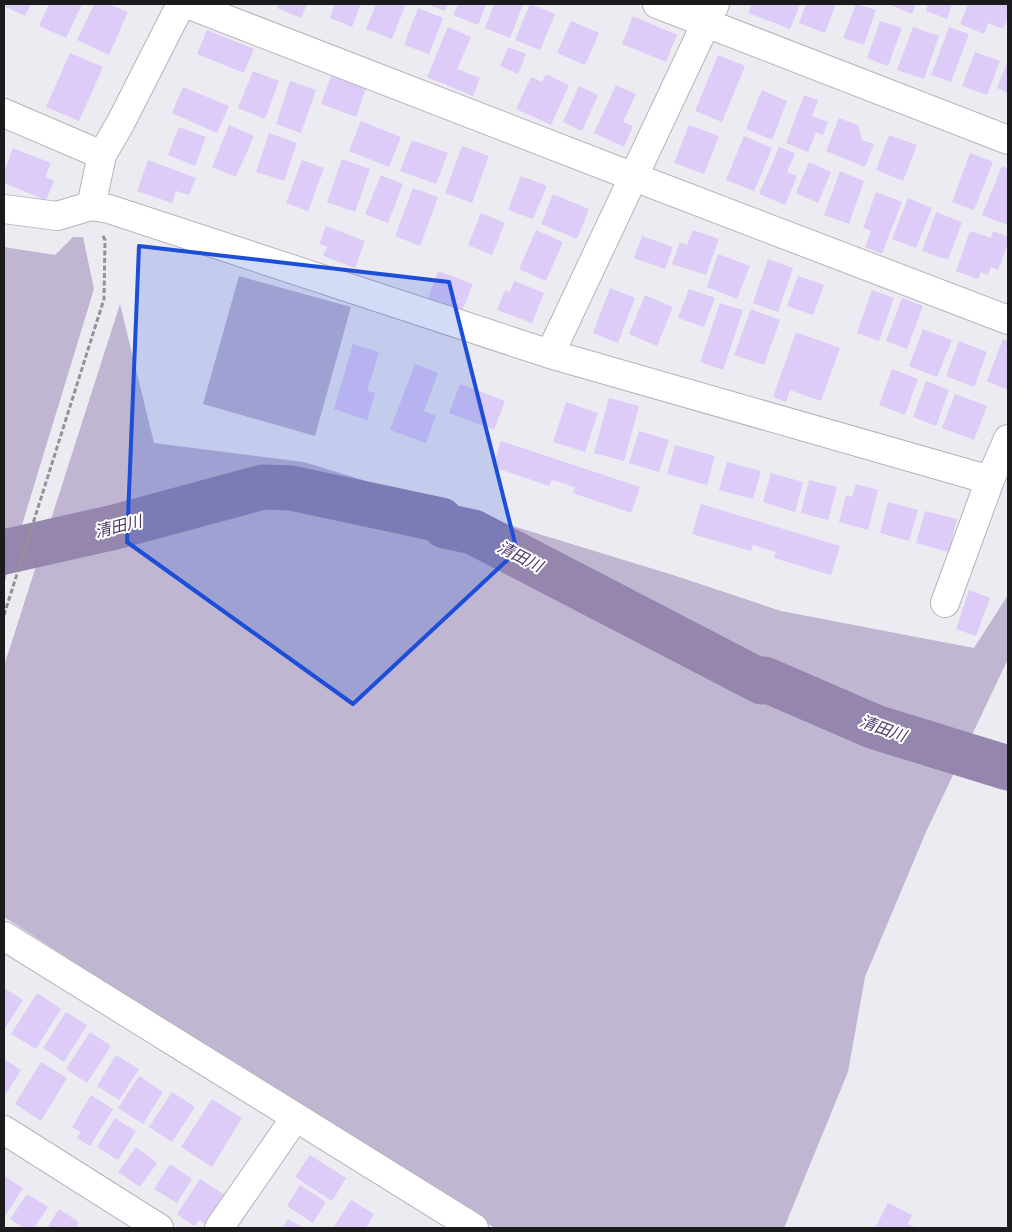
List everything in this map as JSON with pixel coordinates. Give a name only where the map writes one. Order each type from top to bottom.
[{"type":"street","points":[[91,206],[102,154],[120,124],[181,4]]},
{"type":"street","points":[[187,4],[1008,320]]},
{"type":"street","points":[[657,4],[710,13],[1008,140]]},
{"type":"street","points":[[550,354],[710,13]]},
{"type":"street","points":[[4,113],[102,154]]},
{"type":"street","points":[[4,209],[56,216],[91,206],[108,208],[550,354],[990,480]]},
{"type":"street","points":[[945,603],[990,480],[1008,438]]},
{"type":"street","points":[[4,936],[474,1228]]},
{"type":"street","points":[[219,1228],[295,1118]]},
{"type":"street","points":[[4,1130],[159,1228]]},
{"type":"path","points":[[4,615],[104,299],[105,240],[91,206]]},
{"type":"highlighted area","points":[[139,246],[449,282],[517,551],[353,704],[127,542]]},
{"type":"shaded area","points":[[73,237],[83,237],[94,289],[4,584],[4,247],[55,255]]},
{"type":"shaded area","points":[[239,276],[351,307],[315,436],[203,404]]},
{"type":"shaded area","points":[[120,304],[154,443],[304,462],[673,575],[781,611],[974,648],[1008,595],[1008,659],[926,832],[865,977],[848,1072],[784,1228],[495,1228],[4,917],[4,666]]},
{"type":"building","points":[[4,4],[31,4],[25,16],[4,6]]},
{"type":"building","points":[[49,4],[82,4],[66,38],[39,26]]},
{"type":"building","points":[[94,4],[108,4],[128,12],[109,55],[77,40]]},
{"type":"building","points":[[279,4],[307,4],[301,18],[277,8]]},
{"type":"building","points":[[335,4],[361,4],[352,27],[330,18]]},
{"type":"building","points":[[376,4],[400,4],[405,6],[392,39],[366,29]]},
{"type":"building","points":[[427,4],[448,4],[445,11]]},
{"type":"building","points":[[458,4],[486,4],[478,25],[453,15]]},
{"type":"building","points":[[494,4],[523,4],[510,38],[485,28]]},
{"type":"building","points":[[530,4],[555,14],[540,50],[515,40]]},
{"type":"building","points":[[752,4],[800,4],[790,29],[748,13]]},
{"type":"building","points":[[806,4],[836,4],[825,33],[799,23]]},
{"type":"building","points":[[856,4],[876,10],[864,45],[843,38]]},
{"type":"building","points":[[890,4],[916,4],[912,14]]},
{"type":"building","points":[[928,4],[952,4],[947,19],[926,11]]},
{"type":"building","points":[[968,4],[1008,4],[1008,17],[1003,29],[988,23],[984,34],[960,24]]},
{"type":"building","points":[[418,8],[443,18],[429,54],[404,45]]},
{"type":"building","points":[[633,16],[677,35],[666,62],[622,44]]},
{"type":"building","points":[[571,21],[599,33],[585,65],[557,53]]},
{"type":"building","points":[[880,21],[902,28],[888,66],[867,58]]},
{"type":"building","points":[[448,27],[471,37],[457,69],[480,78],[473,96],[427,77]]},
{"type":"building","points":[[913,27],[939,36],[924,79],[897,70]]},
{"type":"building","points":[[949,27],[969,34],[951,82],[931,75]]},
{"type":"building","points":[[207,30],[254,49],[244,73],[197,54]]},
{"type":"building","points":[[508,47],[526,54],[518,74],[500,66]]},
{"type":"building","points":[[975,52],[1000,61],[987,95],[962,86]]},
{"type":"building","points":[[70,53],[103,67],[79,121],[46,107]]},
{"type":"building","points":[[718,55],[745,66],[722,122],[695,111]]},
{"type":"building","points":[[1008,60],[1008,93],[997,88]]},
{"type":"building","points":[[253,71],[279,81],[265,119],[238,108]]},
{"type":"building","points":[[546,74],[569,85],[551,125],[516,109],[531,77],[542,82]]},
{"type":"building","points":[[331,76],[366,88],[356,117],[321,104]]},
{"type":"building","points":[[290,81],[316,90],[301,133],[276,124]]},
{"type":"building","points":[[616,85],[636,94],[623,122],[633,126],[624,147],[594,133]]},
{"type":"building","points":[[579,86],[598,95],[582,131],[563,122]]},
{"type":"building","points":[[183,87],[229,106],[217,133],[172,113]]},
{"type":"building","points":[[762,90],[787,101],[772,140],[746,129]]},
{"type":"building","points":[[804,95],[818,100],[812,116],[828,122],[823,135],[816,132],[808,152],[786,143]]},
{"type":"building","points":[[839,118],[858,125],[862,140],[874,144],[865,167],[826,151]]},
{"type":"building","points":[[361,121],[401,137],[389,167],[349,151]]},
{"type":"building","points":[[229,125],[254,136],[236,177],[212,167]]},
{"type":"building","points":[[689,125],[719,136],[704,174],[674,163]]},
{"type":"building","points":[[179,127],[206,137],[195,166],[168,155]]},
{"type":"building","points":[[269,133],[297,143],[284,181],[256,172]]},
{"type":"building","points":[[889,135],[917,145],[903,181],[876,170]]},
{"type":"building","points":[[744,136],[772,148],[754,191],[726,180]]},
{"type":"building","points":[[412,140],[448,153],[436,184],[400,171]]},
{"type":"building","points":[[462,146],[489,156],[472,203],[445,193]]},
{"type":"building","points":[[779,147],[795,153],[787,172],[797,176],[785,205],[759,194]]},
{"type":"building","points":[[13,148],[51,163],[45,177],[54,181],[46,200],[4,183],[4,172]]},
{"type":"building","points":[[970,153],[993,162],[974,210],[952,202]]},
{"type":"building","points":[[342,159],[370,169],[355,212],[327,202]]},
{"type":"building","points":[[148,160],[196,178],[189,195],[176,191],[172,203],[137,191]]},
{"type":"building","points":[[302,160],[324,168],[308,211],[286,203]]},
{"type":"building","points":[[809,162],[831,172],[818,203],[796,193]]},
{"type":"building","points":[[1002,166],[1008,169],[1007,225],[982,215]]},
{"type":"building","points":[[840,171],[864,181],[849,224],[824,215]]},
{"type":"building","points":[[381,175],[403,184],[388,223],[365,214]]},
{"type":"building","points":[[521,176],[547,186],[533,219],[508,210]]},
{"type":"building","points":[[413,188],[438,197],[420,246],[395,236]]},
{"type":"building","points":[[876,192],[902,202],[882,254],[865,247],[871,231],[863,228]]},
{"type":"building","points":[[553,194],[589,209],[577,239],[541,224]]},
{"type":"building","points":[[908,198],[932,208],[916,248],[892,239]]},
{"type":"building","points":[[936,212],[962,222],[948,260],[922,251]]},
{"type":"building","points":[[481,213],[505,223],[492,255],[468,245]]},
{"type":"building","points":[[326,226],[365,241],[355,268],[323,256],[327,247],[319,244]]},
{"type":"building","points":[[536,230],[563,242],[546,281],[519,269]]},
{"type":"building","points":[[693,230],[719,239],[706,275],[672,264],[680,242],[687,245]]},
{"type":"building","points":[[970,231],[991,238],[993,231],[1008,237],[1008,243],[998,270],[991,267],[988,275],[981,272],[978,279],[956,271]]},
{"type":"building","points":[[642,236],[673,247],[665,269],[634,258]]},
{"type":"building","points":[[718,254],[750,266],[737,299],[707,287]]},
{"type":"building","points":[[768,259],[793,268],[778,312],[753,303]]},
{"type":"building","points":[[438,271],[473,284],[462,311],[428,298]]},
{"type":"building","points":[[798,276],[824,285],[813,315],[787,306]]},
{"type":"building","points":[[514,281],[544,293],[532,323],[497,310],[505,290],[510,292]]},
{"type":"building","points":[[610,288],[635,298],[618,343],[593,333]]},
{"type":"building","points":[[689,289],[715,298],[704,327],[678,318]]},
{"type":"building","points":[[872,290],[894,298],[879,341],[857,333]]},
{"type":"building","points":[[645,295],[673,307],[657,346],[629,334]]},
{"type":"building","points":[[902,298],[923,306],[907,349],[886,341]]},
{"type":"building","points":[[720,303],[743,310],[723,370],[700,362]]},
{"type":"building","points":[[751,309],[780,320],[764,365],[734,355]]},
{"type":"building","points":[[923,329],[952,340],[937,377],[909,366]]},
{"type":"building","points":[[796,332],[840,348],[821,401],[790,390],[786,402],[773,397]]},
{"type":"building","points":[[1003,339],[1008,341],[1008,390],[987,381]]},
{"type":"building","points":[[959,341],[987,352],[974,387],[946,376]]},
{"type":"building","points":[[353,344],[379,352],[367,391],[375,393],[367,420],[334,409]]},
{"type":"building","points":[[415,364],[438,373],[424,411],[436,416],[426,443],[390,430]]},
{"type":"building","points":[[892,369],[918,379],[905,415],[879,405]]},
{"type":"building","points":[[926,381],[949,390],[936,426],[913,417]]},
{"type":"building","points":[[460,384],[505,401],[494,430],[449,413]]},
{"type":"building","points":[[955,394],[987,406],[974,440],[942,428]]},
{"type":"building","points":[[609,398],[639,406],[624,461],[594,453]]},
{"type":"building","points":[[566,402],[598,413],[585,452],[553,442]]},
{"type":"building","points":[[639,431],[669,440],[659,472],[629,463]]},
{"type":"building","points":[[501,441],[640,487],[631,513],[573,493],[575,487],[552,480],[549,486],[493,467]]},
{"type":"building","points":[[675,445],[715,456],[707,485],[667,474]]},
{"type":"building","points":[[727,462],[761,471],[753,499],[719,490]]},
{"type":"building","points":[[771,473],[803,482],[795,512],[763,502]]},
{"type":"building","points":[[809,480],[837,487],[828,520],[801,513]]},
{"type":"building","points":[[856,484],[878,490],[868,530],[839,522],[846,495],[852,497]]},
{"type":"building","points":[[888,502],[918,510],[909,541],[880,533]]},
{"type":"building","points":[[701,504],[840,546],[831,575],[774,558],[776,552],[753,545],[751,551],[692,534]]},
{"type":"building","points":[[925,511],[957,519],[949,552],[916,543]]},
{"type":"building","points":[[969,590],[990,598],[976,636],[956,629]]},
{"type":"building","points":[[4,988],[23,1000],[4,1030]]},
{"type":"building","points":[[37,993],[61,1009],[36,1049],[11,1034]]},
{"type":"building","points":[[66,1012],[87,1025],[64,1062],[43,1048]]},
{"type":"building","points":[[90,1032],[111,1046],[87,1083],[66,1069]]},
{"type":"building","points":[[116,1055],[139,1069],[119,1100],[97,1086]]},
{"type":"building","points":[[4,1059],[21,1070],[4,1097]]},
{"type":"building","points":[[41,1062],[67,1078],[41,1121],[15,1104]]},
{"type":"building","points":[[139,1076],[163,1092],[143,1124],[118,1108]]},
{"type":"building","points":[[172,1092],[195,1107],[172,1142],[149,1127]]},
{"type":"building","points":[[91,1095],[113,1109],[90,1146],[77,1138],[81,1132],[72,1127]]},
{"type":"building","points":[[212,1099],[242,1118],[212,1167],[181,1147]]},
{"type":"building","points":[[115,1118],[136,1131],[118,1160],[97,1147]]},
{"type":"building","points":[[136,1147],[157,1163],[140,1187],[118,1172]]},
{"type":"building","points":[[310,1155],[346,1178],[332,1201],[295,1177]]},
{"type":"building","points":[[170,1164],[192,1179],[177,1203],[154,1189]]},
{"type":"building","points":[[4,1176],[23,1188],[4,1218]]},
{"type":"building","points":[[200,1179],[225,1195],[205,1224],[199,1220],[194,1226],[177,1214]]},
{"type":"building","points":[[300,1185],[326,1202],[313,1223],[287,1206]]},
{"type":"building","points":[[27,1194],[48,1207],[34,1228],[23,1228],[10,1219]]},
{"type":"building","points":[[351,1200],[374,1214],[366,1228],[333,1228]]},
{"type":"building","points":[[888,1203],[912,1215],[908,1224],[917,1228],[875,1228]]},
{"type":"building","points":[[59,1209],[79,1222],[76,1228],[47,1228]]},
{"type":"building","points":[[288,1219],[304,1228],[282,1228]]},
{"type":"waterway","name":"清田川","points":[[4,552],[115,527],[263,487],[291,488],[441,520],[445,526],[473,532],[762,682],[764,679],[875,727],[1008,768]]}]
